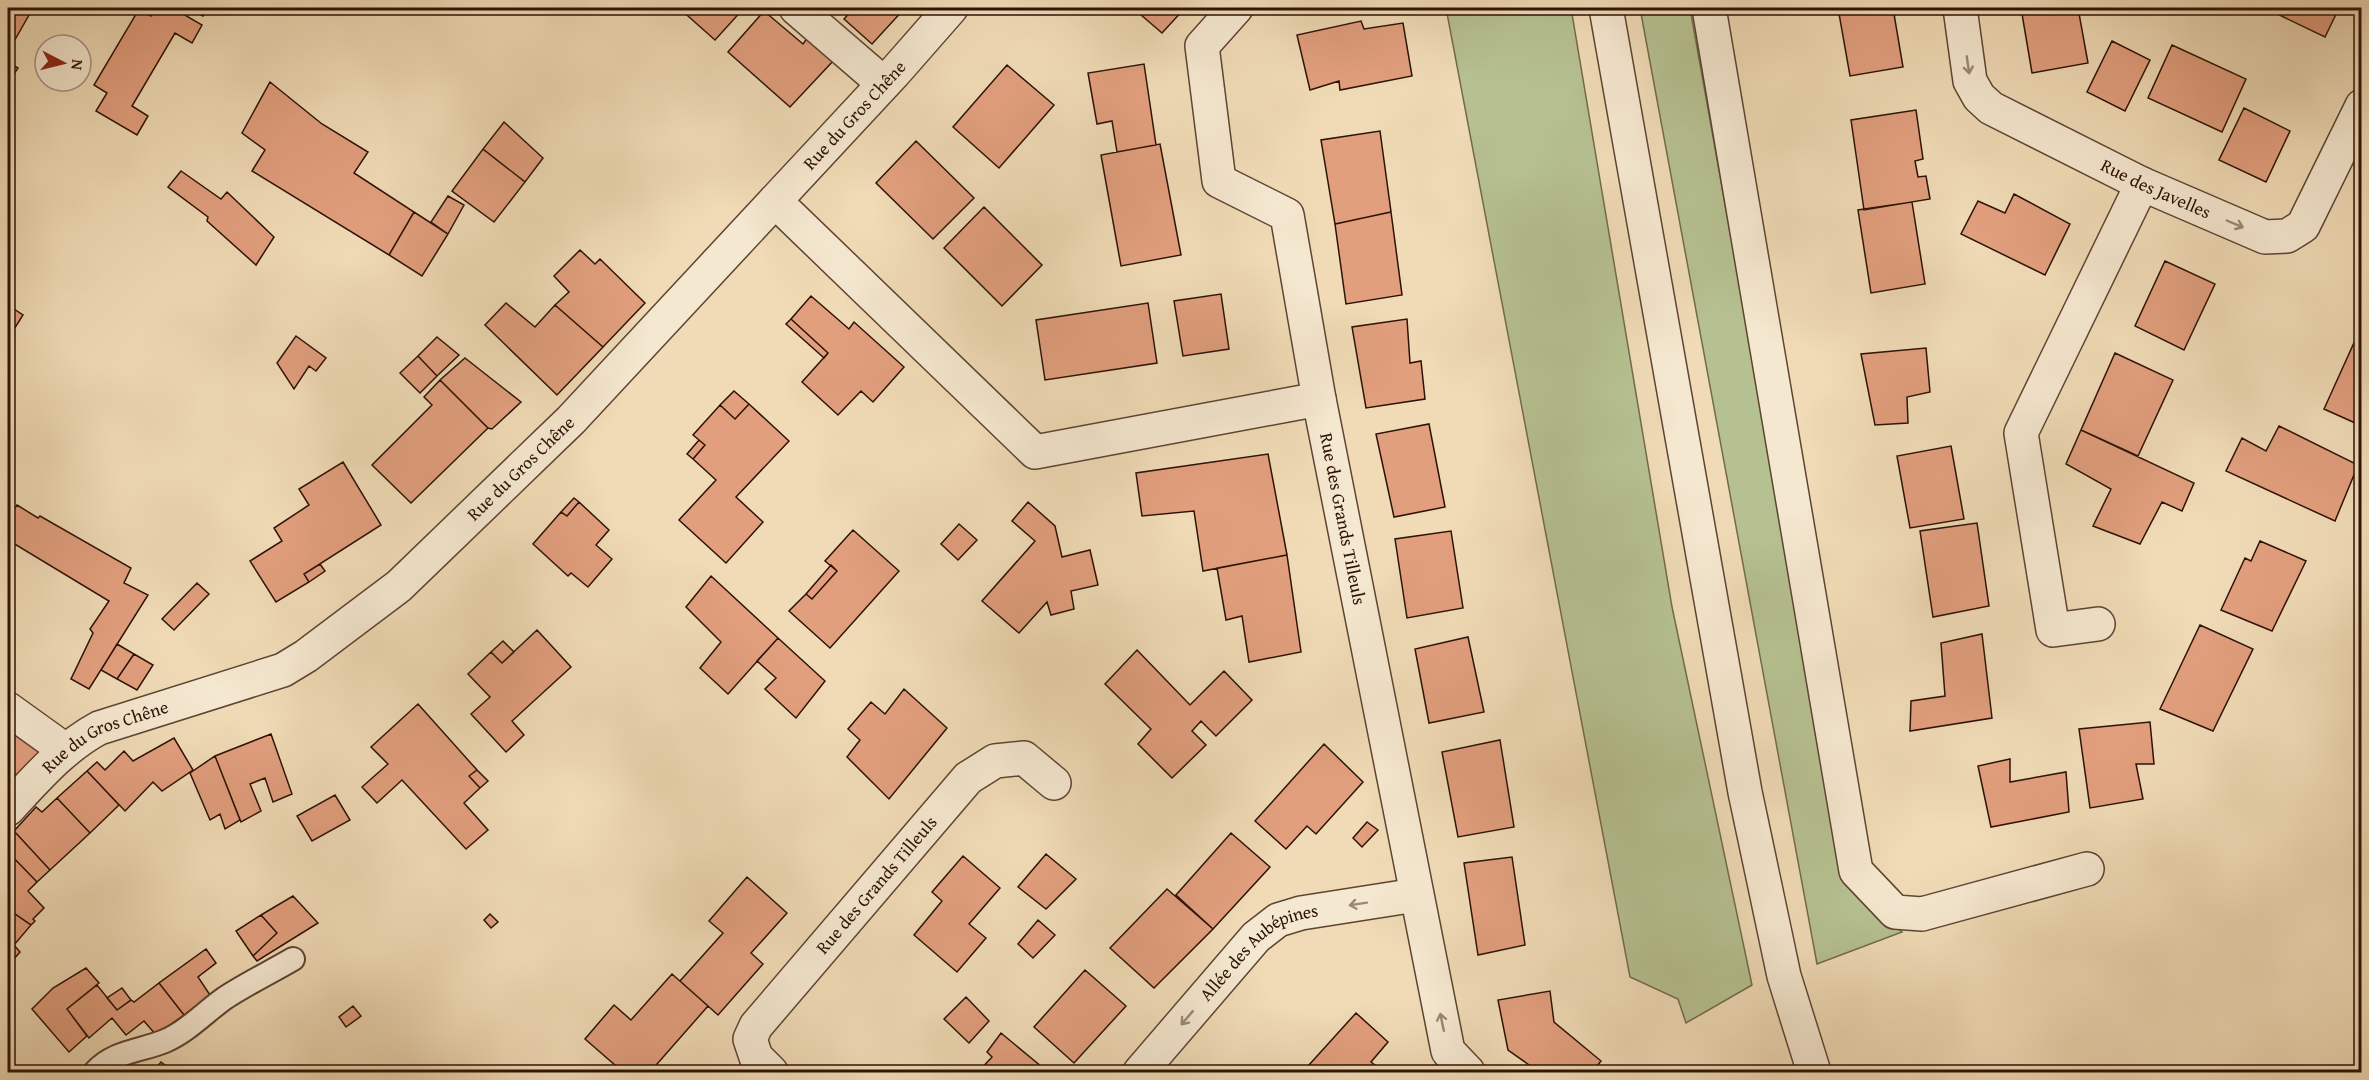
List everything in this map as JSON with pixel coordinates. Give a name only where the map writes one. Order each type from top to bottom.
[{"type":"street","points":[[796,8],[883,83]]},
{"type":"street","name":"Rue du Gros Chêne","points":[[8,809],[64,750],[99,728],[283,670],[306,656],[399,586],[571,420],[894,73],[951,8]]},
{"type":"street","name":"Rue des Grands Tilleuls","points":[[1236,8],[1202,46],[1219,181],[1287,215],[1319,399],[1448,1051],[1468,1072]]},
{"type":"street","points":[[1606,8],[1744,792],[1784,976],[1814,1072]]},
{"type":"street","points":[[1709,8],[1856,871],[1895,912],[1922,914],[2087,869]]},
{"type":"street","name":"Rue des Javelles","points":[[1960,8],[1970,81],[1979,97],[1991,108],[2142,184],[2265,237],[2287,236],[2303,226],[2361,106]]},
{"type":"street","points":[[2098,624],[2053,630],[2021,433],[2142,184]]},
{"type":"street","points":[[775,201],[1035,452],[1319,399]]},
{"type":"street","points":[[8,709],[64,750]]},
{"type":"street","name":"Rue des Grands Tilleuls","points":[[771,1072],[756,1057],[750,1039],[756,1026],[968,778],[995,761],[1023,758],[1054,783]]},
{"type":"street","name":"Allée des Aubépines","points":[[1140,1072],[1256,937],[1278,920],[1301,913],[1416,895]]},
{"type":"lane","points":[[95,1072],[102,1065],[124,1053],[165,1041],[184,1030],[226,998],[293,960]]},
{"type":"green space","points":[[1446,8],[1571,8],[1672,607],[1752,985],[1686,1023],[1678,999],[1630,977]]},
{"type":"green space","points":[[1640,8],[1690,8],[1846,881],[1902,932],[1817,964]]},
{"type":"building","points":[[8,8],[33,8],[8,52]]},
{"type":"building","points":[[156,8],[173,8],[202,25],[192,43],[175,33],[132,106],[148,116],[137,135],[96,111],[107,93],[94,85],[139,9],[151,16]]},
{"type":"building","points":[[187,8],[209,8],[203,16]]},
{"type":"building","points":[[679,8],[744,8],[715,40]]},
{"type":"building","points":[[854,8],[905,8],[872,44],[844,19]]},
{"type":"building","points":[[1133,8],[1185,8],[1162,33]]},
{"type":"building","points":[[1838,8],[1893,8],[1903,67],[1850,76]]},
{"type":"building","points":[[2021,8],[2078,8],[2088,63],[2032,73]]},
{"type":"building","points":[[2273,8],[2339,8],[2325,37],[2271,11]]},
{"type":"building","points":[[764,11],[803,44],[808,37],[834,60],[790,107],[728,52]]},
{"type":"building","points":[[1361,21],[1364,29],[1403,23],[1412,76],[1340,90],[1339,81],[1310,90],[1297,35]]},
{"type":"building","points":[[2112,41],[2150,60],[2125,111],[2087,92]]},
{"type":"building","points":[[2172,45],[2246,79],[2222,132],[2148,98]]},
{"type":"building","points":[[8,62],[18,68],[8,83]]},
{"type":"building","points":[[1144,64],[1156,145],[1117,152],[1112,121],[1097,124],[1088,73]]},
{"type":"building","points":[[1007,65],[1054,105],[999,168],[953,127]]},
{"type":"building","points":[[270,82],[322,124],[368,152],[354,173],[414,212],[389,255],[252,171],[265,150],[242,133]]},
{"type":"building","points":[[2244,108],[2290,131],[2266,182],[2219,160]]},
{"type":"building","points":[[1916,110],[1923,159],[1915,161],[1918,177],[1926,176],[1930,199],[1864,210],[1851,120]]},
{"type":"building","points":[[504,122],[543,158],[525,182],[483,149]]},
{"type":"building","points":[[1380,131],[1391,212],[1335,224],[1321,140]]},
{"type":"building","points":[[916,141],[974,198],[933,239],[876,183]]},
{"type":"building","points":[[1160,144],[1181,255],[1121,266],[1101,155]]},
{"type":"building","points":[[483,149],[525,182],[494,222],[452,191]]},
{"type":"building","points":[[181,171],[221,199],[227,192],[274,237],[256,265],[207,221],[208,217],[168,187]]},
{"type":"building","points":[[2014,194],[2070,224],[2045,275],[1961,234],[1978,201],[2005,213]]},
{"type":"building","points":[[448,196],[464,205],[448,234],[431,222]]},
{"type":"building","points":[[1912,202],[1925,284],[1871,293],[1858,210]]},
{"type":"building","points":[[984,207],[1042,265],[1002,306],[944,248]]},
{"type":"building","points":[[414,212],[448,234],[422,276],[389,255]]},
{"type":"building","points":[[1391,212],[1402,295],[1346,304],[1335,224]]},
{"type":"building","points":[[580,250],[595,264],[600,259],[645,303],[603,347],[555,305],[569,292],[554,276]]},
{"type":"building","points":[[2165,261],[2215,284],[2184,350],[2135,326]]},
{"type":"building","points":[[1221,294],[1229,349],[1183,356],[1174,301]]},
{"type":"building","points":[[811,296],[849,329],[854,322],[904,367],[873,402],[861,391],[838,415],[802,382],[828,353],[791,319]]},
{"type":"building","points":[[506,303],[535,327],[555,305],[603,347],[557,395],[485,325]]},
{"type":"building","points":[[1148,303],[1157,363],[1045,380],[1036,320]]},
{"type":"building","points":[[8,305],[23,315],[8,339]]},
{"type":"building","points":[[791,319],[828,353],[824,358],[786,324]]},
{"type":"building","points":[[1407,319],[1410,363],[1421,361],[1425,399],[1366,408],[1352,327]]},
{"type":"building","points":[[2358,334],[2362,335],[2362,426],[2324,409]]},
{"type":"building","points":[[296,336],[326,358],[316,371],[309,366],[294,389],[277,363]]},
{"type":"building","points":[[437,337],[459,355],[437,376],[418,356]]},
{"type":"building","points":[[1926,348],[1930,392],[1907,397],[1908,423],[1875,425],[1861,354]]},
{"type":"building","points":[[2115,353],[2173,380],[2138,456],[2081,430]]},
{"type":"building","points":[[418,356],[437,376],[420,393],[400,373]]},
{"type":"building","points":[[465,358],[521,402],[492,429],[488,428],[440,380]]},
{"type":"building","points":[[440,380],[488,428],[411,503],[372,465],[432,405],[424,397]]},
{"type":"building","points":[[734,391],[749,404],[735,419],[720,405]]},
{"type":"building","points":[[749,404],[789,441],[736,497],[763,522],[726,563],[679,520],[716,480],[693,459],[705,445],[693,435],[720,405],[735,419]]},
{"type":"building","points":[[1429,424],[1445,507],[1394,517],[1376,434]]},
{"type":"building","points":[[2279,426],[2358,465],[2335,521],[2226,471],[2242,438],[2266,451]]},
{"type":"building","points":[[2081,430],[2194,483],[2182,511],[2162,502],[2140,544],[2093,526],[2111,489],[2066,464]]},
{"type":"building","points":[[699,440],[705,445],[693,459],[687,454]]},
{"type":"building","points":[[1951,446],[1964,519],[1910,528],[1897,456]]},
{"type":"building","points":[[1268,454],[1287,555],[1203,571],[1194,511],[1142,516],[1136,473]]},
{"type":"building","points":[[343,462],[381,525],[304,574],[309,582],[276,602],[250,561],[282,541],[274,528],[309,505],[299,489]]},
{"type":"building","points":[[574,498],[579,502],[567,516],[561,512]]},
{"type":"building","points":[[579,502],[609,530],[596,545],[612,559],[588,587],[571,573],[568,576],[533,544],[561,512],[567,516]]},
{"type":"building","points":[[1028,502],[1055,526],[1062,557],[1090,550],[1098,585],[1071,591],[1074,609],[1051,615],[1047,602],[1019,633],[982,601],[1035,541],[1012,521]]},
{"type":"building","points":[[17,505],[131,568],[124,583],[148,595],[89,689],[71,679],[93,633],[90,629],[109,601],[8,540],[8,519]]},
{"type":"building","points":[[1977,523],[1989,606],[1933,617],[1920,531]]},
{"type":"building","points":[[959,524],[977,540],[958,560],[941,544]]},
{"type":"building","points":[[853,530],[899,571],[830,648],[789,611],[806,594],[812,599],[837,571],[825,561]]},
{"type":"building","points":[[1451,531],[1463,608],[1407,618],[1395,539]]},
{"type":"building","points":[[2260,541],[2306,561],[2272,631],[2221,610],[2245,558],[2251,561]]},
{"type":"building","points":[[1287,555],[1301,652],[1249,662],[1242,616],[1226,620],[1217,568]]},
{"type":"building","points":[[320,564],[325,571],[309,582],[304,574]]},
{"type":"building","points":[[831,565],[837,571],[812,599],[806,594]]},
{"type":"building","points":[[711,576],[778,638],[728,694],[700,668],[721,642],[686,607]]},
{"type":"building","points":[[197,583],[209,594],[174,630],[162,619]]},
{"type":"building","points":[[2200,625],[2253,649],[2213,731],[2160,709]]},
{"type":"building","points":[[537,630],[571,667],[512,721],[524,735],[506,752],[471,714],[490,697],[468,674],[491,652],[502,663]]},
{"type":"building","points":[[1982,634],[1992,718],[1910,731],[1911,701],[1945,696],[1941,643]]},
{"type":"building","points":[[1468,637],[1484,712],[1429,723],[1415,649]]},
{"type":"building","points":[[778,638],[825,681],[796,718],[765,689],[776,678],[757,661]]},
{"type":"building","points":[[503,641],[514,652],[502,663],[491,652]]},
{"type":"building","points":[[117,644],[134,654],[117,679],[101,670]]},
{"type":"building","points":[[1137,650],[1190,705],[1224,671],[1252,700],[1216,736],[1201,721],[1192,731],[1206,745],[1172,778],[1138,744],[1151,729],[1105,684]]},
{"type":"building","points":[[134,654],[153,665],[137,690],[117,679]]},
{"type":"building","points":[[904,689],[947,728],[889,799],[847,757],[860,740],[848,729],[871,702],[885,714]]},
{"type":"building","points":[[418,704],[477,770],[469,776],[480,788],[464,803],[488,830],[466,849],[402,780],[377,803],[362,787],[388,764],[371,747]]},
{"type":"building","points":[[8,722],[44,747],[15,780],[8,775]]},
{"type":"building","points":[[2150,722],[2154,764],[2136,764],[2143,799],[2090,808],[2079,729]]},
{"type":"building","points":[[271,734],[292,794],[273,802],[265,778],[250,784],[261,811],[241,822],[215,756]]},
{"type":"building","points":[[174,738],[193,770],[162,791],[153,782],[125,811],[87,771],[97,762],[105,770],[124,751],[133,761]]},
{"type":"building","points":[[1500,740],[1514,827],[1458,837],[1442,752]]},
{"type":"building","points":[[1324,744],[1363,782],[1316,834],[1307,826],[1286,849],[1255,821]]},
{"type":"building","points":[[215,756],[240,820],[225,829],[220,814],[210,820],[190,773]]},
{"type":"building","points":[[2010,759],[2010,782],[2066,772],[2069,812],[1991,827],[1978,766]]},
{"type":"building","points":[[477,770],[488,781],[480,788],[469,776]]},
{"type":"building","points":[[87,771],[119,805],[90,833],[57,798]]},
{"type":"building","points":[[335,795],[350,820],[312,841],[297,816]]},
{"type":"building","points":[[57,798],[90,833],[50,870],[14,831],[36,807],[42,812]]},
{"type":"building","points":[[1367,822],[1378,830],[1362,847],[1353,838]]},
{"type":"building","points":[[14,831],[50,870],[37,882],[8,852],[8,839]]},
{"type":"building","points":[[1231,833],[1270,867],[1213,929],[1176,895]]},
{"type":"building","points":[[8,852],[37,882],[28,891],[44,908],[33,919],[35,921],[31,925],[8,909]]},
{"type":"building","points":[[1046,854],[1076,879],[1046,909],[1018,887]]},
{"type":"building","points":[[963,856],[1000,888],[969,924],[986,938],[957,972],[914,935],[942,901],[932,892]]},
{"type":"building","points":[[1512,857],[1525,945],[1478,955],[1464,863]]},
{"type":"building","points":[[747,877],[787,913],[751,953],[763,964],[718,1015],[680,981],[723,933],[709,921]]},
{"type":"building","points":[[1167,889],[1213,929],[1154,988],[1110,948]]},
{"type":"building","points":[[293,896],[318,923],[257,961],[253,956],[277,933],[261,915]]},
{"type":"building","points":[[8,909],[31,925],[14,945],[20,952],[8,966]]},
{"type":"building","points":[[490,914],[498,922],[491,928],[484,920]]},
{"type":"building","points":[[261,915],[277,933],[253,956],[236,931]]},
{"type":"building","points":[[1038,920],[1055,935],[1033,958],[1018,944]]},
{"type":"building","points":[[206,949],[216,963],[198,977],[210,995],[184,1015],[159,983]]},
{"type":"building","points":[[86,968],[99,983],[67,1009],[87,1036],[69,1052],[32,1009],[53,988]]},
{"type":"building","points":[[1085,970],[1126,1006],[1074,1063],[1034,1027]]},
{"type":"building","points":[[672,974],[708,1006],[650,1072],[623,1072],[585,1039],[614,1005],[631,1020]]},
{"type":"building","points":[[159,983],[184,1015],[156,1035],[144,1021],[126,1035],[112,1018],[89,1038],[67,1009],[97,985],[117,1010],[131,1000],[134,1002]]},
{"type":"building","points":[[122,988],[131,1000],[117,1010],[107,998]]},
{"type":"building","points":[[1550,991],[1554,1022],[1601,1061],[1592,1072],[1539,1072],[1508,1050],[1498,1000]]},
{"type":"building","points":[[966,997],[989,1021],[969,1043],[944,1019]]},
{"type":"building","points":[[353,1006],[361,1016],[346,1027],[339,1017]]},
{"type":"building","points":[[1356,1013],[1388,1042],[1371,1062],[1384,1072],[1318,1072],[1309,1065]]},
{"type":"building","points":[[1001,1033],[1048,1072],[978,1072],[992,1057],[987,1052]]},
{"type":"building","points":[[161,1062],[173,1071],[153,1072]]}]
